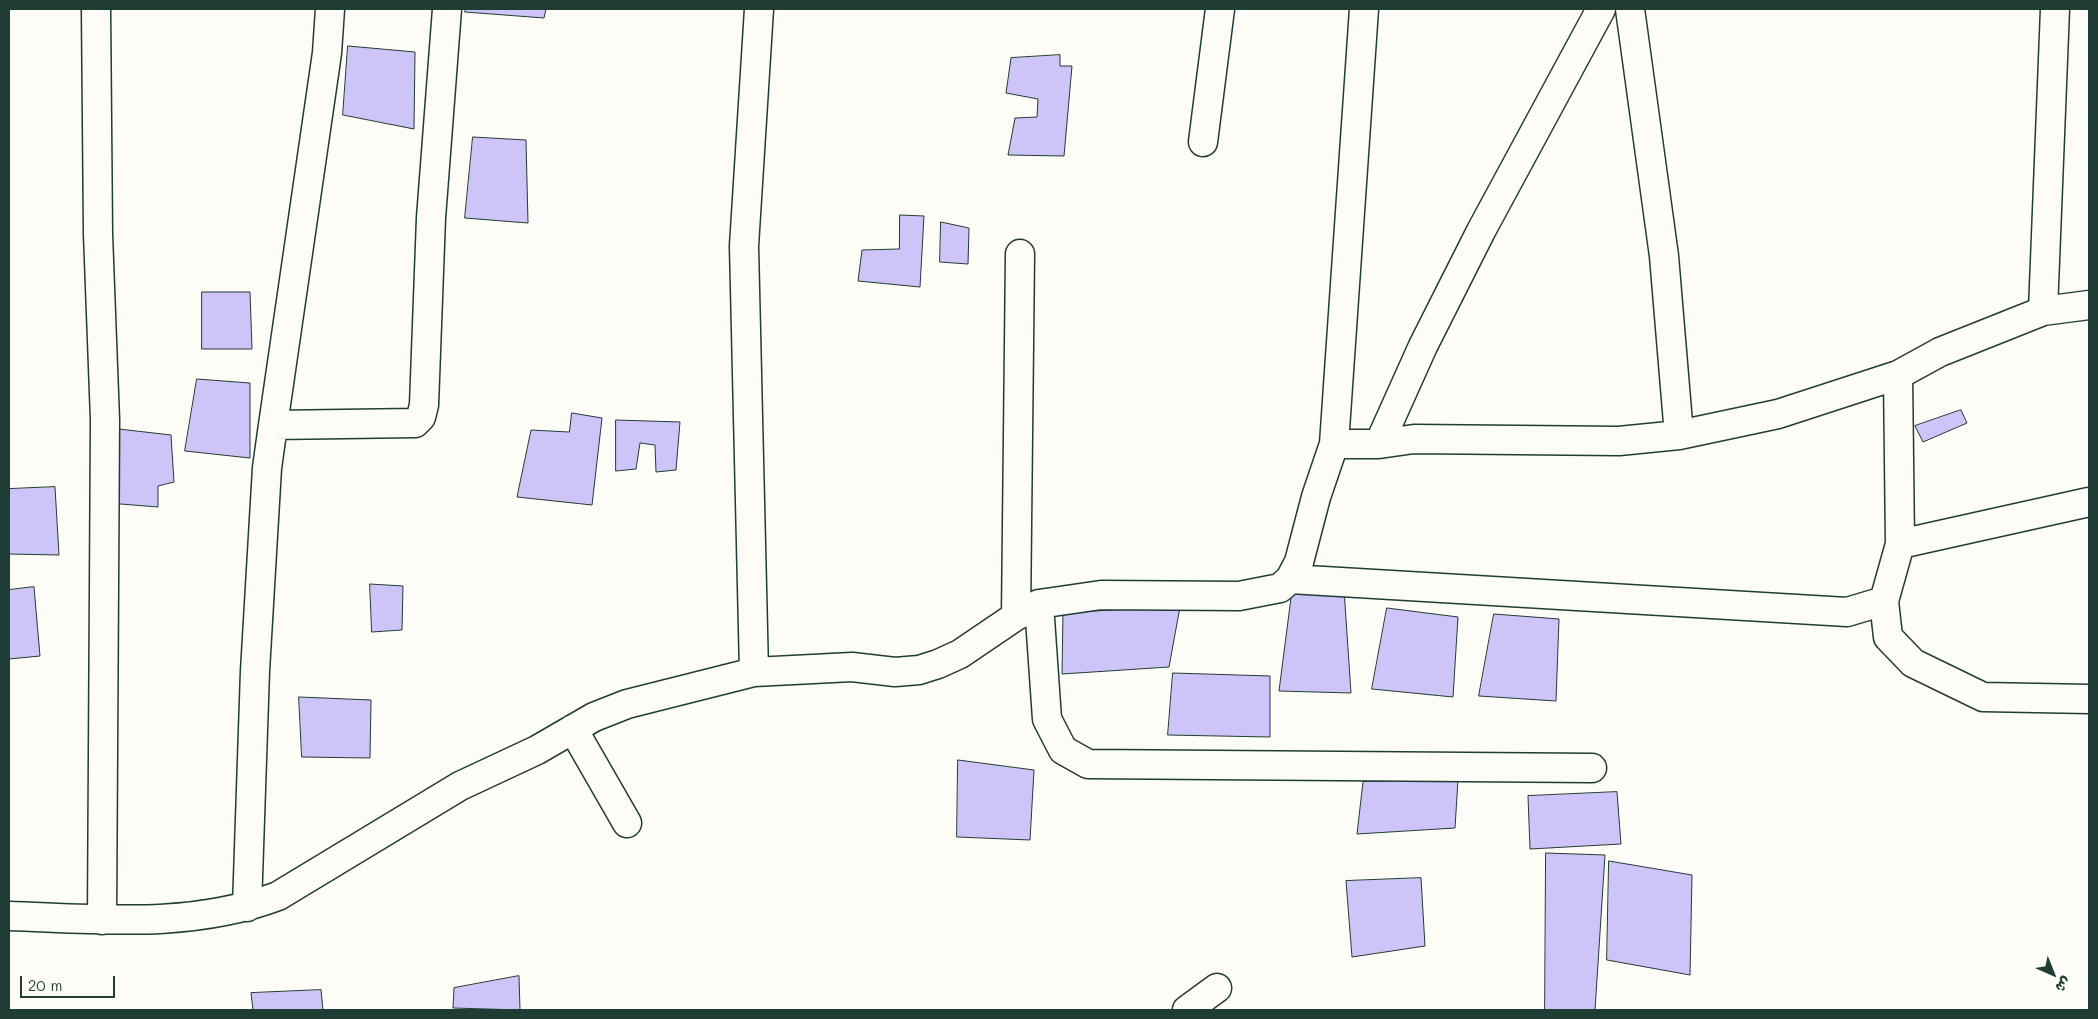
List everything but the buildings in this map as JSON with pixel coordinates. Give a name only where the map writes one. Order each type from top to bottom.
[{"type":"street","points":[[96,9],[98,234],[104,420],[102,920]]},
{"type":"street","points":[[247,908],[255,671],[267,468],[327,52],[330,9]]},
{"type":"street","points":[[273,425],[415,423],[421,417],[424,405],[431,218],[447,9]]},
{"type":"street","points":[[754,672],[744,246],[759,9]]},
{"type":"street","points":[[1203,142],[1220,9]]},
{"type":"street","points":[[9,916],[102,920],[190,918],[247,908],[278,896],[460,786],[538,750],[573,729],[627,704],[754,672],[852,667],[895,672],[919,670],[960,654],[1027,610],[1101,595],[1239,596],[1280,588],[1290,579],[1299,562],[1316,497],[1334,444],[1364,9]]},
{"type":"street","points":[[1378,444],[1423,346],[1477,240],[1602,9]]},
{"type":"street","points":[[1630,9],[1664,256],[1679,435]]},
{"type":"street","points":[[2043,311],[2054,9]]},
{"type":"street","points":[[1020,254],[1027,610],[1047,719],[1062,750],[1088,764],[1592,768]]},
{"type":"street","points":[[1334,444],[1378,444],[1414,439],[1619,441],[1679,435],[1778,414],[1898,375],[1940,352],[2043,311],[2089,304]]},
{"type":"street","points":[[1898,375],[1900,544],[1884,601],[1888,638],[1912,663],[1983,697],[2089,699]]},
{"type":"street","points":[[1900,544],[2089,502]]},
{"type":"street","points":[[1290,579],[1847,612],[1884,601]]},
{"type":"street","points":[[573,729],[627,823]]},
{"type":"street","points":[[1187,1010],[1217,988]]}]
